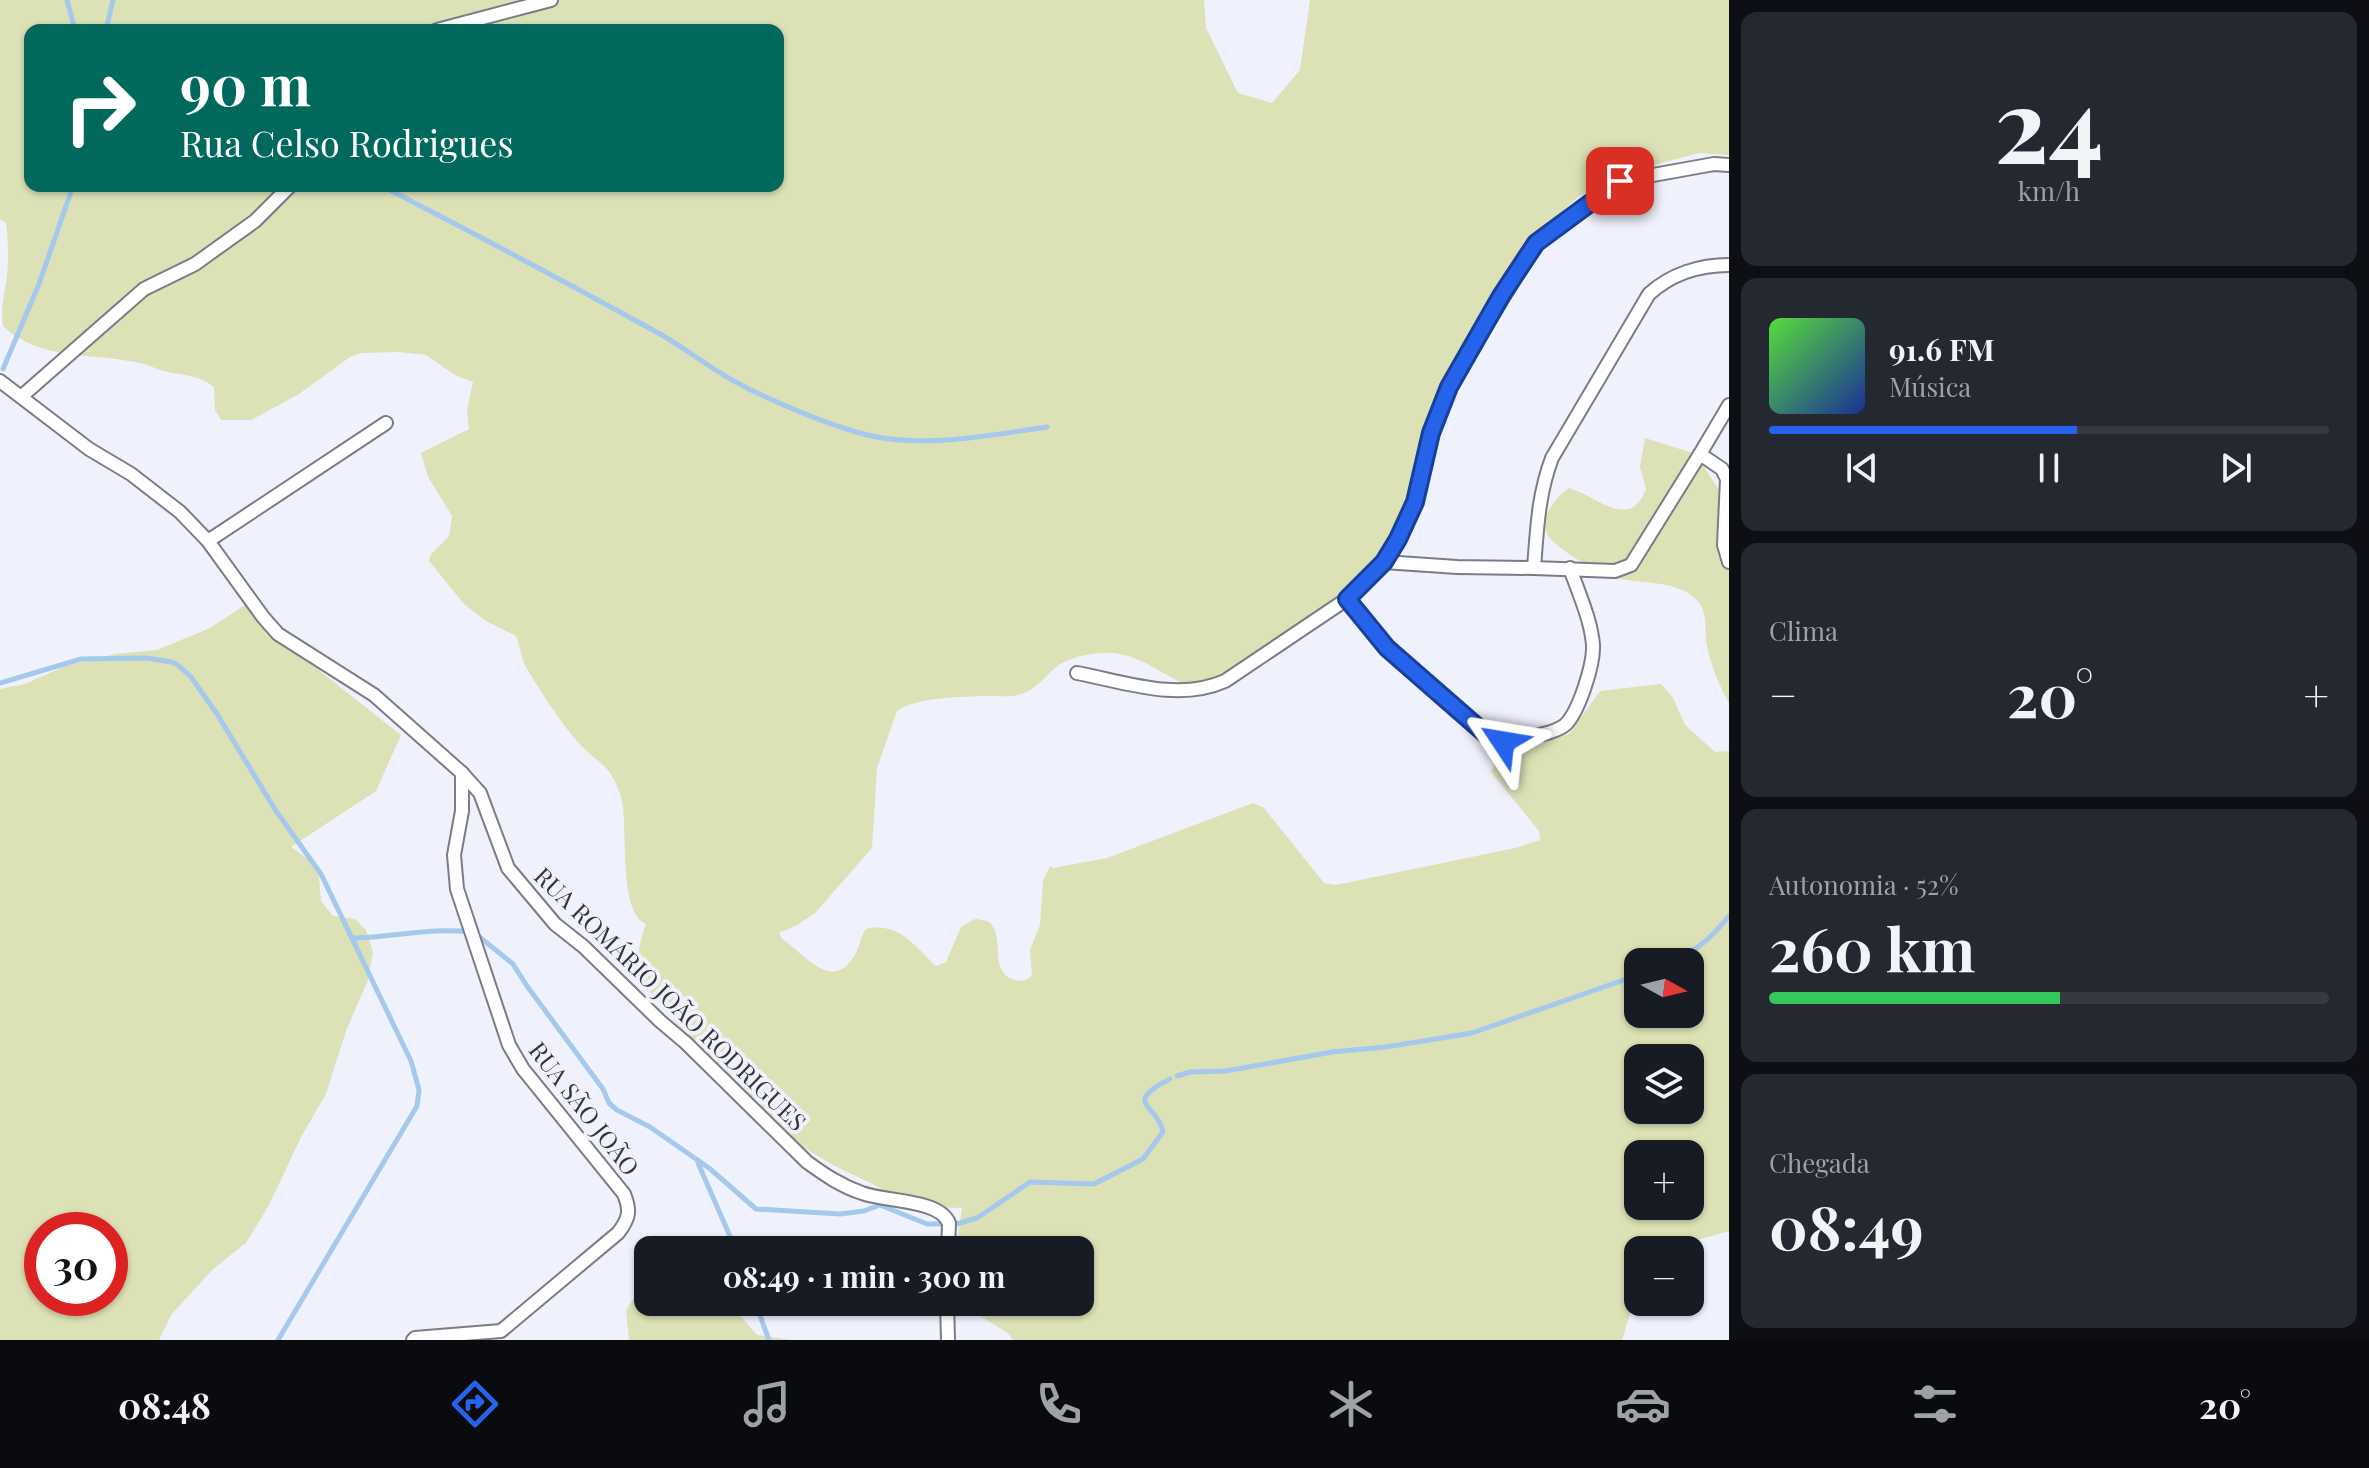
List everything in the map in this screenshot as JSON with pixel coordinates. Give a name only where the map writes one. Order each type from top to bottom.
[{"type":"street","points":[[460,24],[551,0]]},
{"type":"street","points":[[1077,673],[1165,690],[1206,690],[1225,681],[1347,599],[1384,562],[1398,539],[1415,502],[1431,433],[1449,387],[1501,296],[1536,243],[1620,181],[1714,164],[1729,165]]},
{"type":"street","points":[[22,396],[144,289],[195,264],[255,221],[284,192]]},
{"type":"street","points":[[1534,568],[1538,504],[1552,458],[1649,294],[1667,281],[1706,265],[1729,265]]},
{"type":"street","name":"RUA ROMÁRIO JOÃO RODRIGUES","points":[[0,381],[89,449],[180,512],[208,541],[278,634],[374,695],[462,773],[480,793],[508,868],[555,924],[584,947],[686,1043],[807,1162],[829,1178],[865,1195],[943,1213],[949,1223],[949,1236]]},
{"type":"street","points":[[1384,562],[1615,571],[1631,565],[1729,405]]},
{"type":"street","points":[[208,541],[386,423]]},
{"type":"street","points":[[1700,454],[1722,469],[1727,479],[1724,545],[1729,562]]},
{"type":"street","points":[[1347,599],[1387,648],[1489,737],[1511,742],[1554,732],[1567,723],[1588,675],[1593,647],[1589,624],[1570,568]]},
{"type":"street","name":"RUA SÃO JOÃO","points":[[413,1340],[501,1331],[618,1233],[628,1220],[630,1207],[624,1194],[523,1069],[509,1045],[457,889],[454,855],[462,811],[462,773]]},
{"type":"street","points":[[947,1316],[948,1340]]},
{"type":"green space","points":[[0,0],[1204,0],[1206,28],[1238,93],[1272,103],[1300,70],[1310,0],[1729,0],[1729,155],[1699,153],[1650,166],[1579,196],[1528,242],[1443,389],[1412,496],[1395,533],[1368,571],[1349,591],[1231,673],[1190,686],[1133,658],[1096,653],[1065,662],[1033,688],[1018,695],[943,698],[905,706],[897,711],[877,768],[872,848],[815,913],[779,933],[809,961],[829,971],[838,971],[847,965],[866,929],[877,927],[905,937],[936,966],[946,962],[961,927],[975,919],[982,920],[990,923],[995,932],[1002,971],[1022,981],[1032,975],[1030,950],[1040,925],[1043,880],[1050,866],[1107,858],[1253,803],[1264,808],[1324,883],[1336,885],[1515,848],[1540,840],[1539,831],[1491,772],[1499,755],[1569,734],[1600,691],[1661,684],[1673,698],[1685,725],[1715,752],[1729,751],[1729,1231],[1704,1238],[1624,1236],[1624,1316],[1629,1316],[1622,1340],[1013,1340],[1008,1333],[980,1316],[1094,1316],[1094,1236],[958,1236],[962,1208],[936,1207],[891,1193],[801,1146],[673,1020],[669,1002],[656,996],[641,981],[638,960],[646,924],[637,916],[627,886],[623,810],[617,785],[608,770],[584,749],[564,725],[525,665],[516,636],[486,621],[465,605],[429,561],[431,554],[449,536],[452,516],[428,477],[421,453],[469,429],[467,410],[473,382],[455,375],[426,355],[361,353],[350,357],[299,394],[251,420],[221,420],[215,410],[214,387],[203,380],[126,360],[52,351],[18,337],[3,326],[8,249],[6,223],[0,219]]},
{"type":"green space","points":[[1645,438],[1696,454],[1729,506],[1729,703],[1711,661],[1702,609],[1691,595],[1667,585],[1602,574],[1563,550],[1547,534],[1547,514],[1559,496],[1569,488],[1622,510],[1639,502],[1646,489],[1640,467]]},
{"type":"green space","points":[[248,603],[283,642],[401,735],[376,791],[291,847],[318,866],[321,901],[333,916],[355,919],[366,930],[373,952],[368,980],[346,1031],[326,1094],[301,1137],[269,1205],[246,1243],[213,1269],[171,1315],[159,1340],[0,1340],[0,689],[25,684],[66,666],[116,654],[157,650],[210,628]]},
{"type":"green space","points":[[634,1298],[634,1316],[740,1316],[757,1335],[792,1340],[629,1340],[626,1310]]},
{"type":"waterway","points":[[67,0],[73,24]]},
{"type":"waterway","points":[[107,24],[113,0]]},
{"type":"waterway","points":[[3,369],[39,284],[71,192]]},
{"type":"waterway","points":[[393,192],[660,334],[732,380],[820,420],[872,436],[915,441],[960,439],[1047,427]]},
{"type":"waterway","points":[[0,683],[81,659],[146,658],[178,665],[191,677],[217,714],[276,811],[321,874],[411,1061],[419,1090],[417,1106],[278,1340]]},
{"type":"waterway","points":[[1696,948],[1729,916]]},
{"type":"waterway","points":[[352,938],[440,931],[470,932]]},
{"type":"waterway","points":[[477,935],[513,964],[603,1089],[609,1103],[709,1168],[756,1209],[840,1214],[880,1205],[927,1224],[940,1224]]},
{"type":"waterway","points":[[1177,1076],[1472,1033],[1624,980]]},
{"type":"waterway","points":[[953,1225],[977,1218],[1030,1182],[1094,1184],[1143,1159],[1163,1132],[1145,1099],[1155,1087],[1170,1079]]},
{"type":"waterway","points":[[698,1163],[730,1236]]},
{"type":"waterway","points":[[760,1316],[769,1340]]},
{"type":"route","points":[[1503,742],[1489,737],[1387,648],[1347,599],[1384,562],[1398,539],[1415,502],[1431,433],[1449,387],[1501,296],[1536,243],[1620,181]]}]
